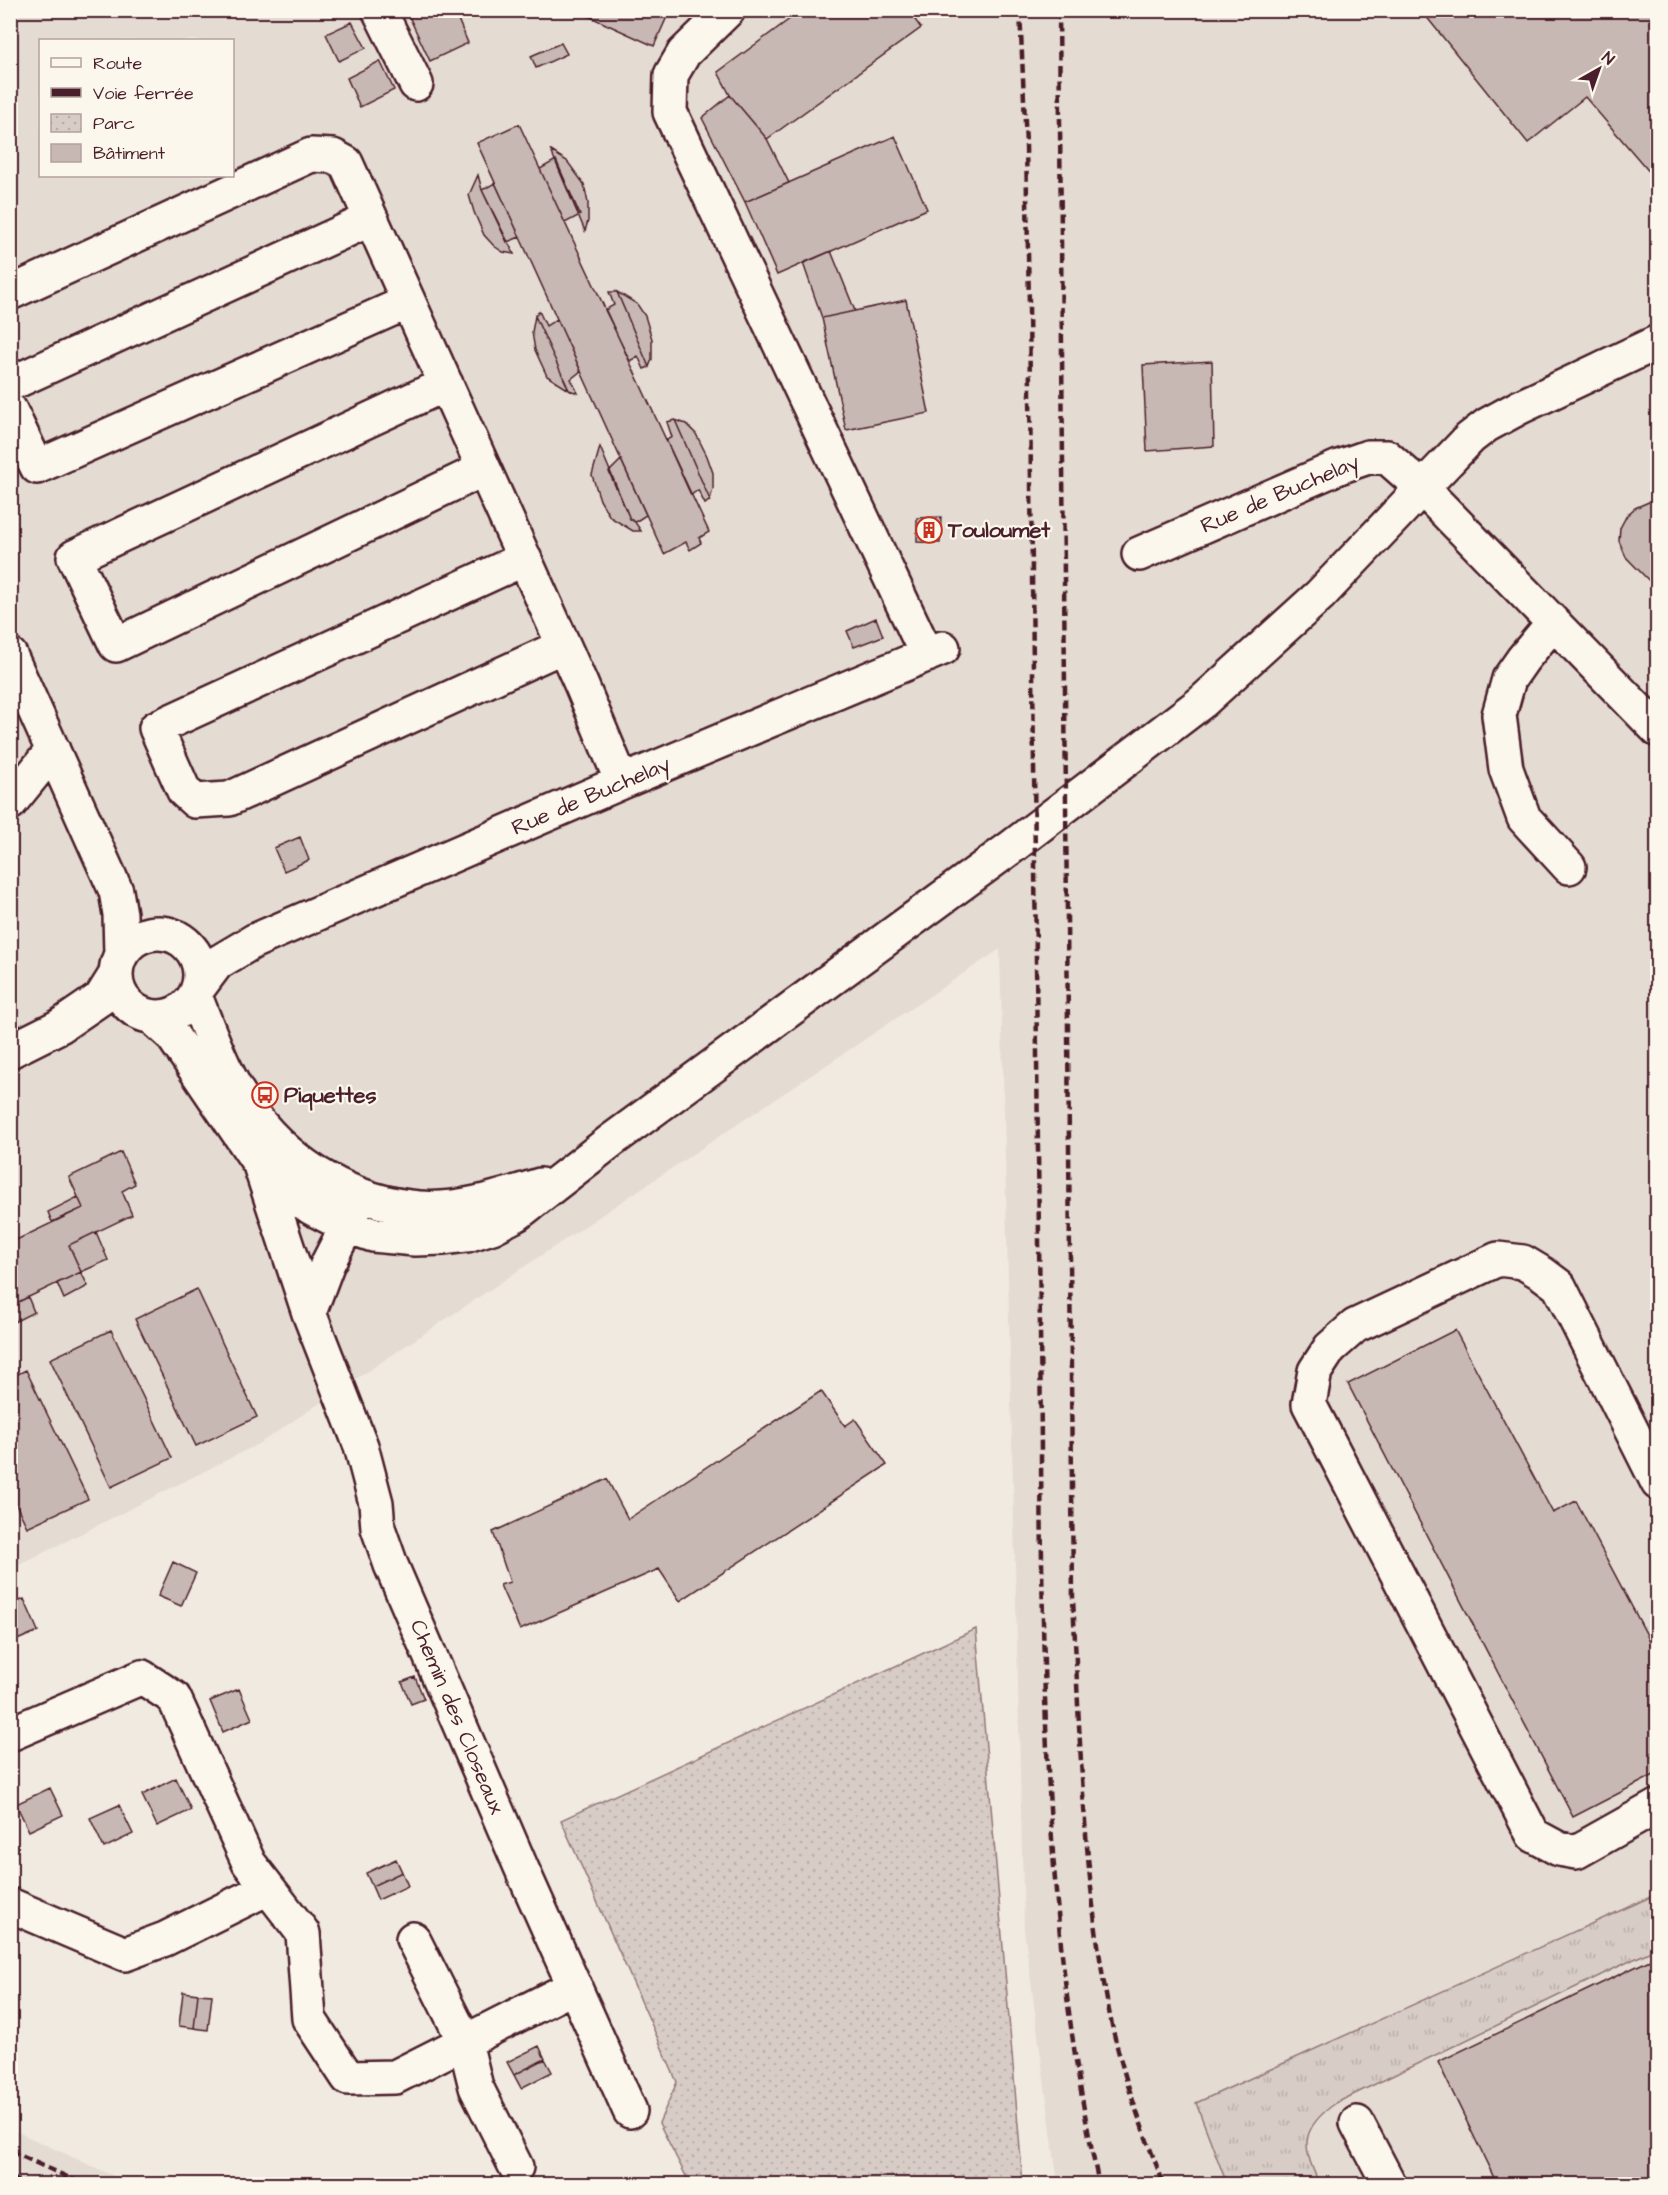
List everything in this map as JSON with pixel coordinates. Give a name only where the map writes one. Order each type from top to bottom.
[{"type":"street","points":[[379,10],[416,84]]},
{"type":"street","name":"Rue de Buchelay","points":[[197,992],[217,963],[241,947],[622,782],[935,652],[670,112],[671,75],[684,53],[728,10]]},
{"type":"street","points":[[10,293],[311,155],[333,156],[346,163],[622,782]]},
{"type":"street","points":[[10,384],[371,219]]},
{"type":"street","points":[[10,410],[37,467],[408,302]]},
{"type":"street","points":[[10,655],[116,891],[120,914],[118,964],[120,994],[125,1003],[163,1026],[177,1042],[259,1163],[284,1189],[312,1208],[347,1226],[373,1235],[416,1239],[467,1235],[492,1227],[517,1214],[559,1180],[1013,846],[1202,702],[1320,595],[1470,438],[1487,425],[1658,342]]},
{"type":"street","points":[[446,384],[74,557],[116,645],[484,469]]},
{"type":"street","name":"Rue de Buchelay","points":[[1139,554],[1339,466],[1362,459],[1387,457],[1422,488],[1658,730]]},
{"type":"street","points":[[524,559],[156,728],[184,791],[195,801],[229,799],[563,646]]},
{"type":"street","points":[[1553,623],[1509,679],[1499,715],[1506,769],[1524,818],[1569,867]]},
{"type":"street","points":[[10,770],[53,750]]},
{"type":"street","points":[[10,803],[53,750]]},
{"type":"street","points":[[60,1026],[103,1013],[120,1011],[147,1016],[172,1016],[181,1011],[197,992],[200,977],[196,957],[179,939],[138,912],[116,891]]},
{"type":"street","points":[[10,1051],[60,1026],[101,998],[118,964],[135,940],[144,935],[165,933],[179,939]]},
{"type":"street","name":"Rue de Buchelay","points":[[179,939],[204,950],[216,952],[241,947]]},
{"type":"street","points":[[197,992],[222,1061],[252,1114],[296,1160],[321,1178],[359,1195],[388,1204],[421,1208],[486,1202],[559,1180]]},
{"type":"street","name":"Chemin des Closeaux","points":[[259,1163],[309,1313],[361,1446],[376,1503],[378,1528],[391,1565],[630,2111]]},
{"type":"street","points":[[309,1313],[327,1265],[347,1226],[359,1195]]},
{"type":"street","points":[[1658,1483],[1558,1286],[1523,1262],[1498,1259],[1355,1326],[1330,1348],[1315,1371],[1309,1404],[1533,1835],[1559,1849],[1576,1852],[1658,1806]]},
{"type":"street","points":[[10,1734],[142,1677],[174,1698],[249,1863],[303,1934],[309,2019],[348,2078],[395,2077],[575,1986]]},
{"type":"street","points":[[10,1905],[125,1954],[165,1939],[268,1888]]},
{"type":"street","points":[[413,1939],[465,2042],[476,2087],[516,2167]]},
{"type":"street","points":[[1358,2123],[1389,2184]]},
{"type":"shaded area","points":[[11,11],[1657,11],[1657,2184],[1058,2184],[1024,1929],[1000,949],[260,1443],[11,1569]]},
{"type":"shaded area","points":[[11,2129],[131,2184],[11,2184]]},
{"type":"green space","points":[[976,1629],[1023,2184],[690,2184],[659,2123],[677,2082],[561,1820]]},
{"type":"green space","points":[[1657,1894],[1657,1948],[1336,2103],[1324,2112],[1310,2130],[1307,2139],[1309,2160],[1320,2184],[1227,2184],[1196,2103]]},
{"type":"building","points":[[406,10],[454,10],[468,43],[430,61]]},
{"type":"building","points":[[585,10],[670,10],[654,46],[584,14]]},
{"type":"building","points":[[802,10],[908,10],[921,28],[767,139],[730,95],[718,72]]},
{"type":"building","points":[[1421,10],[1658,10],[1658,182],[1585,97],[1528,143]]},
{"type":"building","points":[[352,22],[366,48],[339,61],[326,34]]},
{"type":"building","points":[[561,43],[567,54],[536,68],[531,56]]},
{"type":"building","points":[[380,61],[394,90],[360,107],[347,78]]},
{"type":"building","points":[[730,95],[767,139],[789,183],[745,202],[702,118]]},
{"type":"building","points":[[519,124],[709,532],[699,538],[701,543],[690,550],[686,542],[664,554],[477,143]]},
{"type":"building","points":[[895,136],[927,209],[777,275],[745,202]]},
{"type":"building","points":[[551,151],[567,161],[584,184],[588,203],[588,221],[585,231]]},
{"type":"building","points":[[556,160],[580,215],[565,223],[540,169]]},
{"type":"building","points":[[478,175],[482,190],[514,254],[503,252],[484,235],[469,195]]},
{"type":"building","points":[[495,183],[520,237],[507,242],[482,190]]},
{"type":"building","points":[[831,251],[855,311],[822,318],[803,263]]},
{"type":"building","points":[[609,292],[617,292],[649,367],[644,369],[638,356],[630,361],[605,310],[614,305]]},
{"type":"building","points":[[617,292],[637,304],[645,316],[652,339],[652,359],[649,367]]},
{"type":"building","points":[[906,300],[929,413],[846,430],[822,318]]},
{"type":"building","points":[[539,311],[546,326],[557,319],[581,371],[571,379],[578,393],[569,390],[535,316]]},
{"type":"building","points":[[535,316],[569,390],[547,376],[535,350],[532,332]]},
{"type":"building","points":[[1212,361],[1214,446],[1147,451],[1143,365]]},
{"type":"building","points":[[675,420],[686,424],[696,434],[707,456],[713,473],[710,500]]},
{"type":"building","points":[[675,420],[710,500],[705,504],[698,490],[691,495],[666,440],[672,437],[667,422]]},
{"type":"building","points":[[600,447],[630,519],[641,531],[633,531],[610,517],[600,500],[592,475]]},
{"type":"building","points":[[621,460],[646,515],[635,522],[630,519],[609,472]]},
{"type":"building","points":[[1658,498],[1658,590],[1626,557],[1619,541],[1620,528],[1627,515],[1635,508]]},
{"type":"building","name":"Touloumet","points":[[941,517],[940,543],[917,542],[917,518]]},
{"type":"building","points":[[876,618],[883,636],[854,647],[847,631]]},
{"type":"building","points":[[300,837],[309,860],[284,871],[274,848]]},
{"type":"building","points":[[121,1152],[135,1184],[122,1191],[132,1215],[69,1245],[81,1272],[10,1306],[10,1243],[83,1208],[69,1177]]},
{"type":"building","points":[[78,1197],[83,1208],[52,1222],[48,1212]]},
{"type":"building","points":[[96,1232],[108,1260],[81,1272],[69,1245]]},
{"type":"building","points":[[81,1272],[88,1286],[64,1299],[57,1283]]},
{"type":"building","points":[[197,1289],[257,1417],[196,1446],[135,1319]]},
{"type":"building","points":[[28,1297],[34,1312],[10,1324],[10,1306]]},
{"type":"building","points":[[111,1330],[172,1458],[111,1487],[50,1359]]},
{"type":"building","points":[[1455,1330],[1553,1513],[1576,1501],[1658,1656],[1658,1773],[1573,1817],[1348,1384]]},
{"type":"building","points":[[26,1370],[88,1499],[27,1527],[10,1492],[10,1378]]},
{"type":"building","points":[[821,1391],[845,1426],[855,1419],[887,1465],[680,1601],[659,1569],[520,1630],[500,1585],[510,1582],[493,1532],[607,1479],[628,1519]]},
{"type":"building","points":[[173,1562],[196,1573],[181,1606],[158,1596]]},
{"type":"building","points":[[24,1599],[38,1631],[10,1643],[10,1605]]},
{"type":"building","points":[[415,1677],[424,1699],[411,1704],[402,1682]]},
{"type":"building","points":[[239,1689],[252,1719],[223,1732],[210,1701]]},
{"type":"building","points":[[176,1778],[191,1810],[157,1826],[142,1795]]},
{"type":"building","points":[[50,1788],[63,1815],[29,1831],[16,1804]]},
{"type":"building","points":[[119,1805],[133,1834],[104,1848],[90,1818]]},
{"type":"building","points":[[396,1859],[402,1872],[372,1886],[366,1873]]},
{"type":"building","points":[[402,1872],[408,1886],[378,1900],[372,1886]]},
{"type":"building","points":[[1658,1956],[1658,2184],[1497,2184],[1438,2062]]},
{"type":"building","points":[[183,1992],[198,1994],[194,2028],[179,2026]]},
{"type":"building","points":[[198,1994],[212,1995],[208,2030],[194,2028]]},
{"type":"building","points":[[539,2046],[545,2059],[514,2075],[507,2062]]},
{"type":"building","points":[[545,2059],[552,2072],[521,2088],[514,2075]]},
{"type":"railway","points":[[1020,10],[1026,145],[1029,305],[1042,1542],[1047,1758],[1064,1972],[1079,2079],[1099,2184]]},
{"type":"railway","points":[[1059,10],[1073,1599],[1078,1703],[1088,1860],[1110,2016],[1133,2102],[1164,2184]]},
{"type":"railway","points":[[10,2151],[83,2184]]},
{"type":"railway","points":[[10,2177],[26,2184]]},
{"type":"place","name":"Touloumet","points":[[929,530]]},
{"type":"place","name":"Piquettes","points":[[265,1095]]}]
